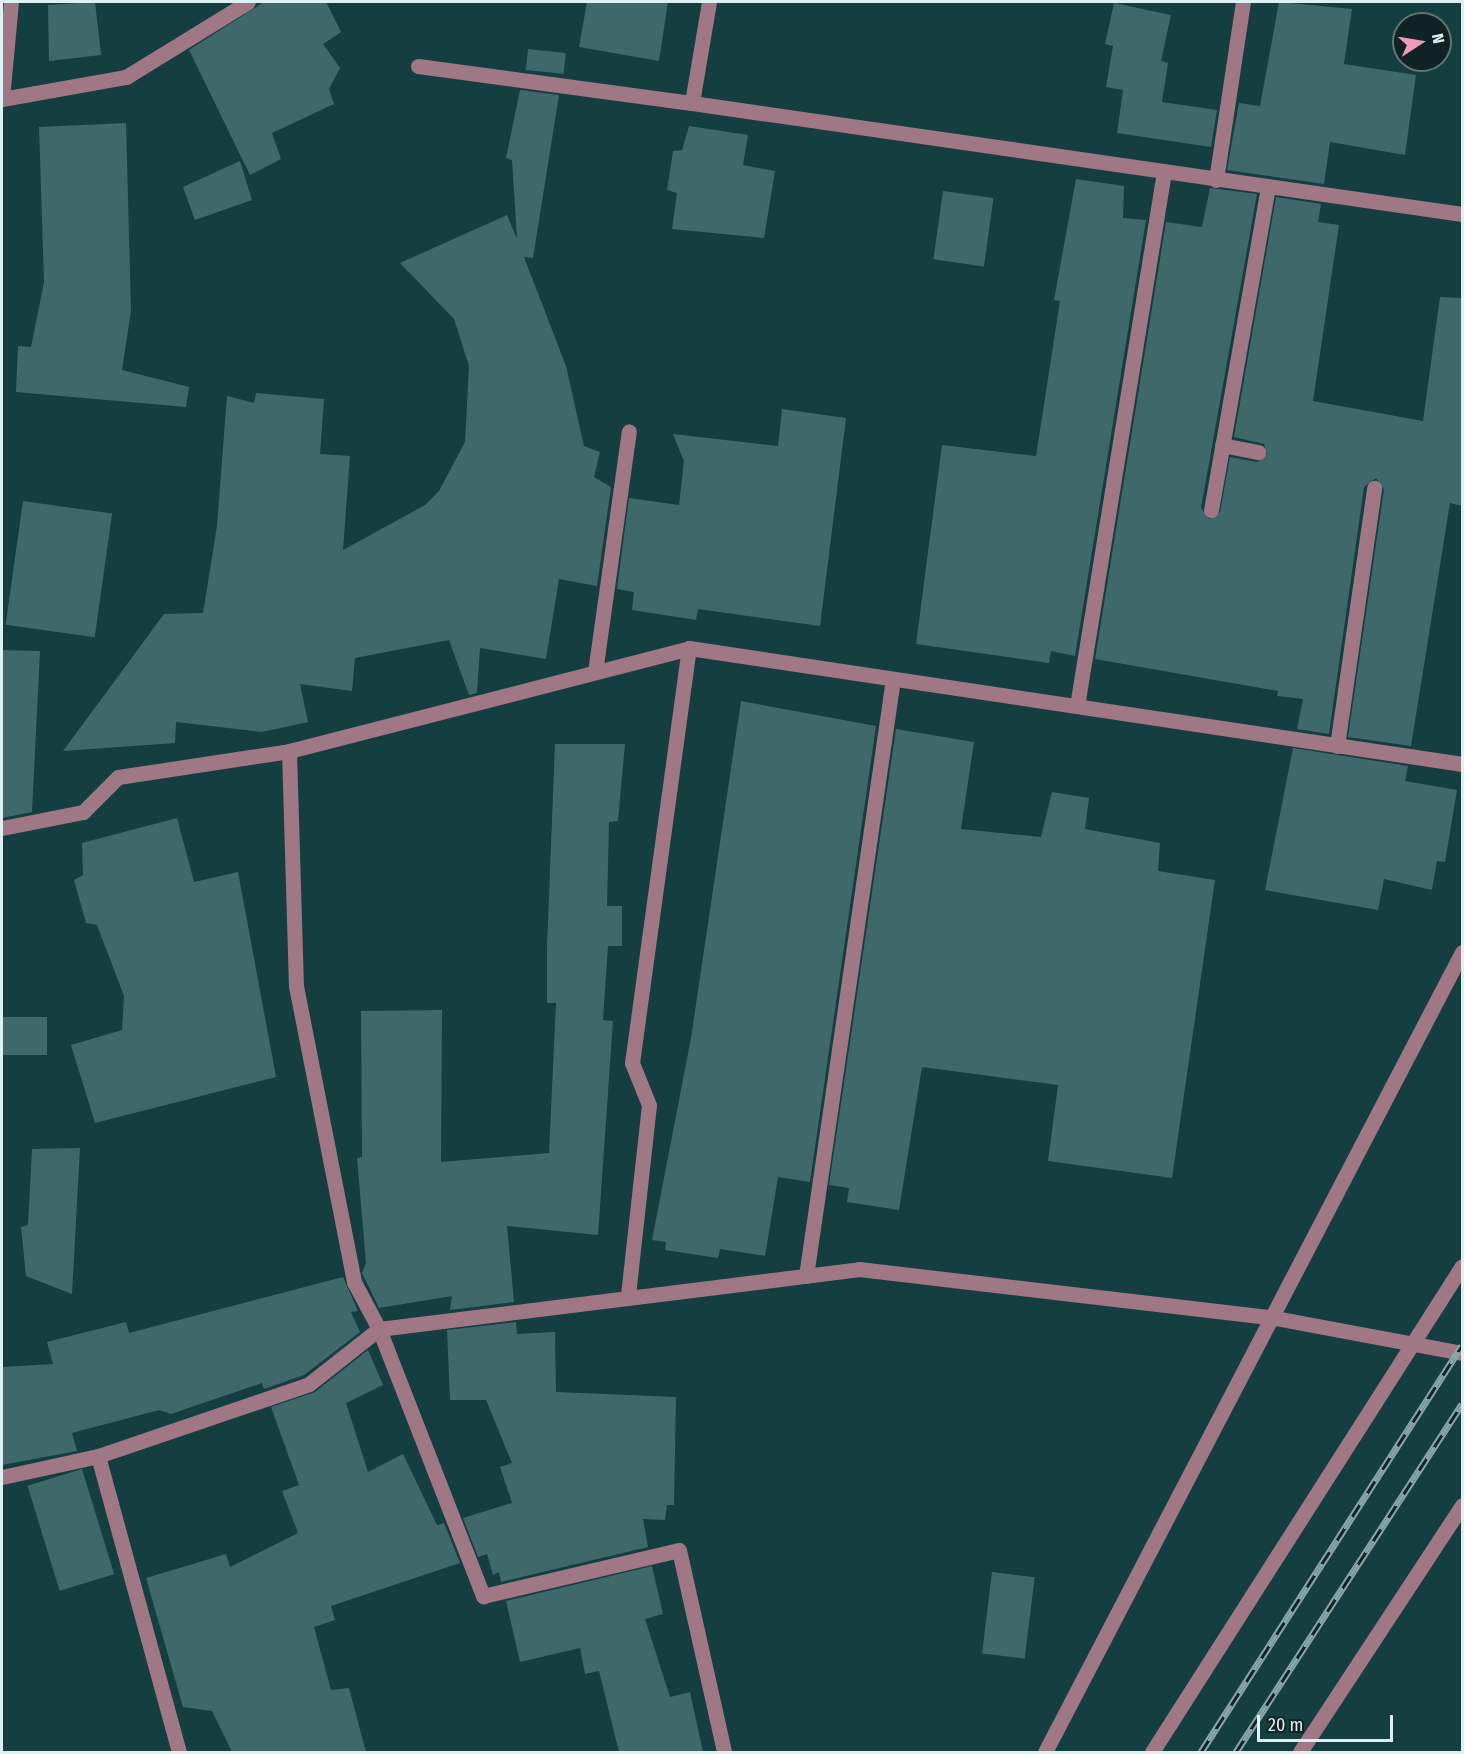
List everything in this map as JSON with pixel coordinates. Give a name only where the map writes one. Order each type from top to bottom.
[{"type":"street","points":[[11,2],[4,55],[2,99],[126,77],[248,2]]},
{"type":"street","points":[[692,103],[709,2]]},
{"type":"street","points":[[1216,180],[1243,2]]},
{"type":"street","points":[[418,66],[692,103],[1462,214]]},
{"type":"street","points":[[1077,706],[1164,172]]},
{"type":"street","points":[[1210,510],[1268,187]]},
{"type":"street","points":[[595,672],[629,431]]},
{"type":"street","points":[[1222,445],[1258,452]]},
{"type":"street","points":[[1338,746],[1374,488]]},
{"type":"street","points":[[628,1295],[649,1105],[632,1063],[690,648]]},
{"type":"street","points":[[2,828],[83,812],[118,777],[289,751],[690,648],[1462,764]]},
{"type":"street","points":[[806,1276],[893,679]]},
{"type":"street","points":[[289,751],[296,986],[354,1282],[379,1329],[483,1596],[679,1550],[724,1752]]},
{"type":"street","points":[[1045,1752],[1462,952]]},
{"type":"street","points":[[1152,1752],[1462,1266]]},
{"type":"street","points":[[2,1477],[98,1456],[309,1384],[379,1329],[628,1295],[859,1269],[1270,1317],[1411,1347],[1462,1353]]},
{"type":"street","points":[[98,1456],[179,1752]]},
{"type":"street","points":[[1300,1752],[1462,1505]]},
{"type":"building","points":[[95,2],[101,55],[49,61],[48,5]]},
{"type":"building","points":[[264,2],[326,2],[341,32],[323,44],[340,68],[329,89],[334,104],[272,133],[281,159],[250,175],[189,50]]},
{"type":"building","points":[[587,2],[668,2],[659,61],[579,47]]},
{"type":"building","points":[[1279,2],[1352,9],[1344,64],[1416,75],[1405,155],[1330,142],[1324,184],[1227,170],[1239,103],[1260,106]]},
{"type":"building","points":[[1114,3],[1171,15],[1161,61],[1168,63],[1162,102],[1217,110],[1211,147],[1117,133],[1123,90],[1106,87],[1113,46],[1105,44]]},
{"type":"building","points":[[528,49],[566,53],[564,74],[526,70]]},
{"type":"building","points":[[520,90],[559,95],[533,258],[524,257],[566,366],[584,446],[600,452],[594,477],[611,487],[597,586],[559,579],[546,659],[480,648],[477,693],[469,695],[449,640],[355,658],[352,691],[300,684],[308,722],[262,732],[176,722],[175,743],[63,751],[164,614],[203,613],[217,526],[227,396],[254,403],[256,393],[324,399],[320,454],[350,456],[343,550],[425,505],[439,491],[465,442],[469,366],[454,319],[400,263],[507,215],[517,239],[512,160],[506,158]]},
{"type":"building","points":[[126,123],[131,311],[122,370],[189,387],[186,407],[16,392],[18,346],[31,347],[44,282],[39,127]]},
{"type":"building","points":[[689,126],[748,135],[743,165],[775,171],[764,238],[672,229],[677,193],[667,190],[673,151],[682,150]]},
{"type":"building","points":[[240,161],[252,200],[195,220],[183,187]]},
{"type":"building","points":[[1076,179],[1124,186],[1123,218],[1146,220],[1075,656],[1051,651],[1049,663],[916,644],[942,445],[1036,456],[1060,301],[1054,300]]},
{"type":"building","points":[[1210,188],[1257,194],[1201,508],[1209,519],[1220,512],[1230,457],[1257,462],[1267,454],[1264,444],[1234,437],[1276,197],[1321,204],[1318,222],[1339,225],[1313,401],[1423,421],[1440,297],[1462,298],[1462,506],[1450,503],[1411,746],[1348,737],[1384,489],[1376,478],[1364,487],[1329,734],[1297,729],[1303,699],[1277,696],[1278,691],[1095,659],[1166,222],[1202,227]]},
{"type":"building","points":[[943,191],[994,198],[984,266],[933,259]]},
{"type":"building","points":[[782,409],[846,418],[820,626],[698,609],[696,620],[632,610],[634,592],[617,589],[629,498],[679,505],[684,461],[673,434],[778,446]]},
{"type":"building","points":[[23,501],[112,514],[95,637],[6,625]]},
{"type":"building","points":[[2,650],[40,651],[32,812],[2,818]]},
{"type":"building","points":[[741,701],[876,726],[810,1182],[778,1177],[765,1256],[720,1249],[718,1258],[665,1250],[666,1242],[652,1240],[691,1038]]},
{"type":"building","points":[[896,729],[974,742],[961,829],[1041,837],[1052,792],[1089,798],[1085,829],[1160,843],[1158,871],[1215,880],[1172,1178],[1048,1161],[1058,1085],[922,1067],[899,1210],[847,1202],[849,1188],[829,1185]]},
{"type":"building","points":[[555,744],[625,744],[618,821],[609,822],[607,906],[622,906],[622,946],[608,946],[603,1020],[613,1021],[598,1235],[507,1226],[514,1302],[450,1310],[452,1296],[379,1308],[362,1273],[366,1263],[357,1158],[362,1157],[361,1011],[442,1010],[441,1162],[549,1153],[556,1003],[547,1003],[547,946]]},
{"type":"building","points":[[1293,748],[1408,766],[1405,781],[1457,790],[1445,862],[1437,861],[1432,890],[1384,879],[1378,910],[1265,890]]},
{"type":"building","points":[[177,818],[194,882],[238,872],[276,1077],[95,1123],[71,1045],[122,1030],[124,996],[97,925],[86,923],[74,880],[83,875],[82,843]]},
{"type":"building","points":[[2,1017],[47,1017],[47,1055],[2,1055]]},
{"type":"building","points":[[80,1148],[72,1294],[26,1276],[21,1227],[28,1225],[32,1149]]},
{"type":"building","points":[[343,1277],[358,1311],[351,1312],[360,1332],[304,1375],[264,1389],[262,1383],[171,1414],[159,1410],[72,1433],[77,1451],[2,1465],[2,1367],[53,1364],[47,1342],[126,1322],[129,1333]]},
{"type":"building","points":[[516,1322],[517,1334],[555,1332],[556,1392],[676,1397],[674,1505],[667,1505],[665,1520],[643,1519],[648,1547],[501,1582],[499,1572],[493,1575],[487,1554],[478,1557],[463,1518],[512,1503],[500,1467],[512,1463],[486,1400],[450,1400],[447,1330]]},
{"type":"building","points":[[368,1350],[383,1385],[346,1403],[368,1472],[403,1454],[437,1525],[444,1523],[460,1563],[331,1606],[335,1620],[314,1627],[331,1690],[349,1688],[366,1752],[232,1752],[212,1711],[183,1707],[146,1578],[226,1554],[230,1567],[298,1533],[282,1491],[299,1485],[271,1407],[315,1392]]},
{"type":"building","points":[[82,1469],[114,1574],[60,1591],[27,1486]]},
{"type":"building","points":[[652,1566],[663,1614],[645,1619],[670,1697],[690,1692],[703,1752],[619,1752],[599,1671],[585,1674],[580,1648],[520,1662],[506,1601]]},
{"type":"building","points":[[992,1572],[1035,1577],[1025,1659],[982,1653]]},
{"type":"railway","points":[[1201,1752],[1462,1345]]},
{"type":"railway","points":[[1236,1752],[1462,1404]]}]
